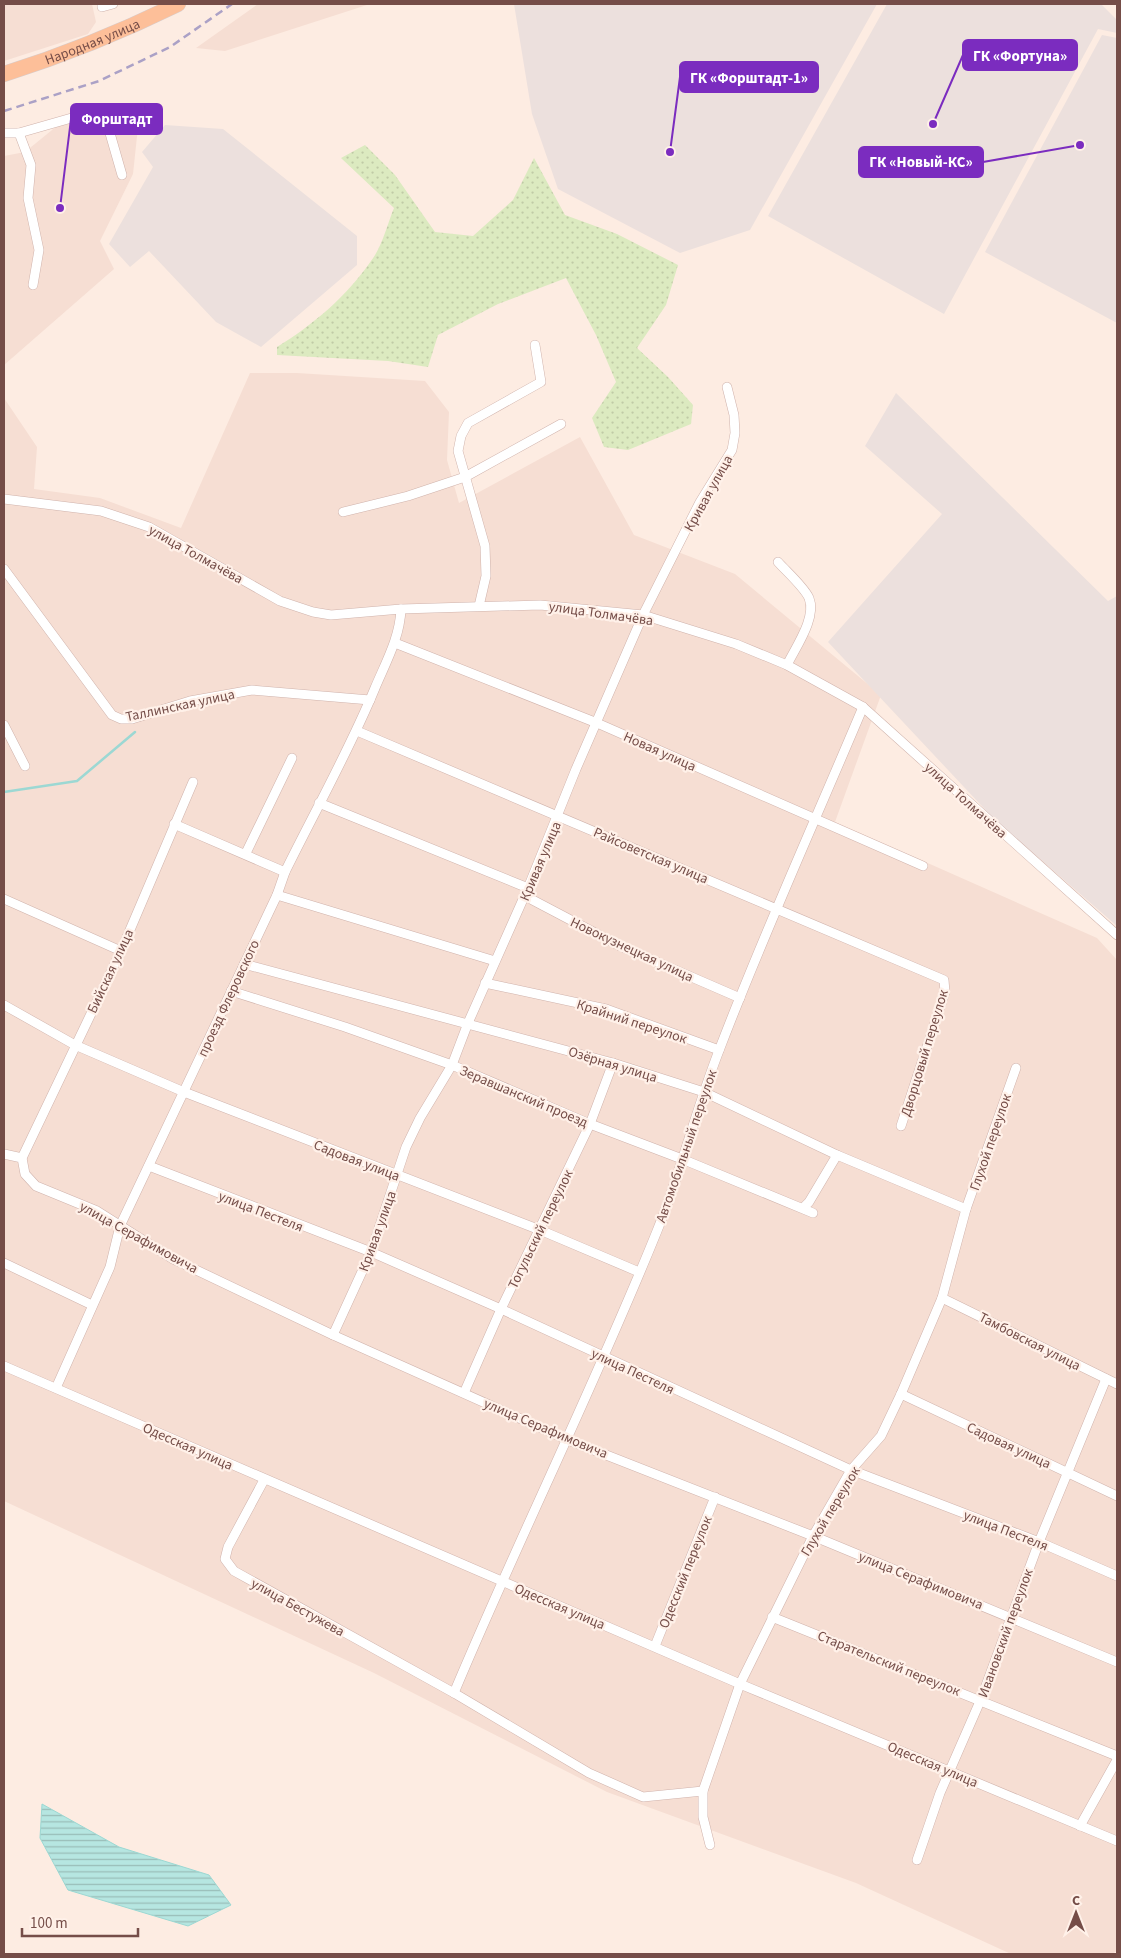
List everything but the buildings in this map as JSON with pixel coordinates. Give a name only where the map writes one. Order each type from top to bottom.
[{"type":"main road","name":"Народная улица","points":[[4,74],[76,50],[129,28],[178,4]]},
{"type":"street","points":[[102,4],[102,7],[113,4]]},
{"type":"street","points":[[4,133],[19,133],[102,109],[122,175]]},
{"type":"street","points":[[19,133],[31,166],[28,198],[40,250],[32,285]]},
{"type":"street","points":[[479,606],[487,561],[485,546],[458,451],[468,423],[541,382],[536,345]]},
{"type":"street","name":"Кривая улица","points":[[334,1335],[371,1252],[406,1147],[420,1118],[452,1065],[468,1023],[526,892],[559,815],[576,769],[643,615],[700,502],[732,450],[735,433],[734,416],[727,387]]},
{"type":"street","points":[[343,512],[408,496],[465,477],[561,424]]},
{"type":"street","name":"улица Толмачёва","points":[[4,499],[101,511],[149,526],[280,601],[313,612],[331,615],[401,609],[540,605],[643,615],[736,644],[787,665],[863,707],[1117,935]]},
{"type":"street","points":[[778,562],[809,598],[810,610],[808,621],[787,665]]},
{"type":"street","name":"Таллинская улица","points":[[4,569],[112,715],[121,719],[132,718],[190,701],[252,690],[370,700]]},
{"type":"street","name":"проезд Флеровского","points":[[56,1388],[110,1267],[120,1226],[244,964],[285,872],[357,731],[395,643],[400,626],[401,609]]},
{"type":"street","name":"Новая улица","points":[[395,643],[597,724],[923,866]]},
{"type":"street","name":"Автомобильный переулок","points":[[500,1581],[568,1440],[658,1229],[719,1050],[776,908],[863,707]]},
{"type":"street","points":[[4,725],[25,766]]},
{"type":"street","name":"Райсоветская улица","points":[[357,731],[559,815],[944,980]]},
{"type":"street","points":[[246,853],[292,758]]},
{"type":"street","name":"Бийская улица","points":[[22,1158],[121,951],[193,782]]},
{"type":"street","name":"Новокузнецкая улица","points":[[319,803],[526,892],[620,946],[740,998]]},
{"type":"street","points":[[174,824],[246,853],[285,872]]},
{"type":"street","points":[[276,895],[495,961]]},
{"type":"street","points":[[4,899],[121,951]]},
{"type":"street","name":"Озёрная улица","points":[[244,964],[613,1063],[704,1092],[838,1155],[966,1209]]},
{"type":"street","name":"Дворцовый переулок","points":[[901,1126],[945,992],[944,980]]},
{"type":"street","name":"Крайний переулок","points":[[485,983],[606,1009],[719,1050]]},
{"type":"street","name":"Зеравшанский проезд","points":[[231,991],[344,1027],[452,1065],[590,1124],[682,1159],[813,1213]]},
{"type":"street","name":"Садовая улица","points":[[4,1005],[75,1045],[184,1092],[540,1230],[639,1272]]},
{"type":"street","name":"Тогульский переулок","points":[[464,1393],[501,1308],[590,1124],[613,1063]]},
{"type":"street","name":"Глухой переулок","points":[[710,1845],[703,1817],[703,1791],[740,1684],[813,1536],[851,1470],[881,1436],[901,1394],[942,1298],[966,1209],[1016,1068]]},
{"type":"street","points":[[4,1154],[22,1158]]},
{"type":"street","points":[[803,1208],[809,1202],[838,1155]]},
{"type":"street","name":"улица Серафимовича","points":[[22,1158],[25,1174],[36,1186],[97,1211],[173,1259],[334,1335],[568,1440],[813,1536],[1117,1662]]},
{"type":"street","name":"улица Пестеля","points":[[149,1166],[371,1252],[501,1308],[604,1358],[851,1470],[1039,1542],[1117,1576]]},
{"type":"street","points":[[4,1263],[92,1306]]},
{"type":"street","name":"Тамбовская улица","points":[[942,1298],[1117,1384]]},
{"type":"street","name":"Одесская улица","points":[[4,1366],[264,1480],[740,1684],[1117,1841]]},
{"type":"street","name":"Ивановский переулок","points":[[917,1860],[940,1793],[981,1700],[1039,1542],[1106,1379]]},
{"type":"street","name":"Садовая улица","points":[[901,1394],[1117,1496]]},
{"type":"street","name":"улица Бестужева","points":[[264,1480],[228,1548],[225,1560],[234,1571],[454,1693],[589,1773],[643,1797],[703,1791]]},
{"type":"street","name":"Одесский переулок","points":[[655,1646],[715,1497]]},
{"type":"street","points":[[454,1693],[500,1581]]},
{"type":"street","name":"Старательский переулок","points":[[772,1617],[1117,1756]]},
{"type":"street","points":[[1080,1826],[1117,1760]]},
{"type":"shaded area","points":[[4,4],[92,4],[96,22],[88,34],[4,61]]},
{"type":"shaded area","points":[[258,4],[370,4],[225,51],[196,48]]},
{"type":"shaded area","points":[[514,4],[877,4],[750,230],[680,253],[558,189],[532,114]]},
{"type":"shaded area","points":[[887,4],[1101,4],[1117,20],[1117,33],[1098,29],[944,314],[768,216]]},
{"type":"shaded area","points":[[1102,35],[1117,38],[1117,323],[985,252]]},
{"type":"shaded area","points":[[115,116],[138,127],[133,174],[100,241],[114,269],[4,365],[4,156],[25,152],[57,126]]},
{"type":"shaded area","points":[[165,125],[223,129],[357,236],[357,265],[261,347],[216,322],[149,251],[130,267],[109,244],[153,167],[142,152]]},
{"type":"shaded area","points":[[250,373],[297,373],[425,381],[449,412],[447,460],[459,503],[580,437],[634,535],[735,574],[881,695],[835,822],[1097,938],[1117,960],[1117,1951],[1112,1954],[1011,1954],[856,1883],[607,1792],[374,1673],[4,1501],[4,398],[37,447],[34,489],[100,498],[181,528]]},
{"type":"shaded area","points":[[896,393],[1108,601],[1117,596],[1117,926],[994,819],[828,642],[942,514],[865,446]]},
{"type":"green space","points":[[365,145],[395,175],[435,232],[473,236],[513,200],[534,158],[565,215],[617,234],[678,265],[666,305],[637,348],[668,377],[693,405],[691,424],[628,450],[604,447],[592,418],[616,382],[596,335],[566,278],[498,304],[438,335],[428,367],[388,361],[277,355],[277,347],[304,329],[340,298],[362,274],[381,243],[394,208],[341,158]]},
{"type":"water","points":[[42,1804],[119,1847],[209,1875],[231,1905],[188,1926],[68,1890],[40,1838]]},
{"type":"waterway","points":[[4,792],[77,781],[135,732]]},
{"type":"railway","points":[[4,111],[99,81],[170,47],[232,4]]},
{"type":"place","name":"ГК «Фортуна»","points":[[933,124]]},
{"type":"place","name":"ГК «Новый-КС»","points":[[1080,145]]},
{"type":"place","name":"ГК «Форштадт-1»","points":[[670,152]]},
{"type":"place","name":"Форштадт","points":[[60,208]]}]
